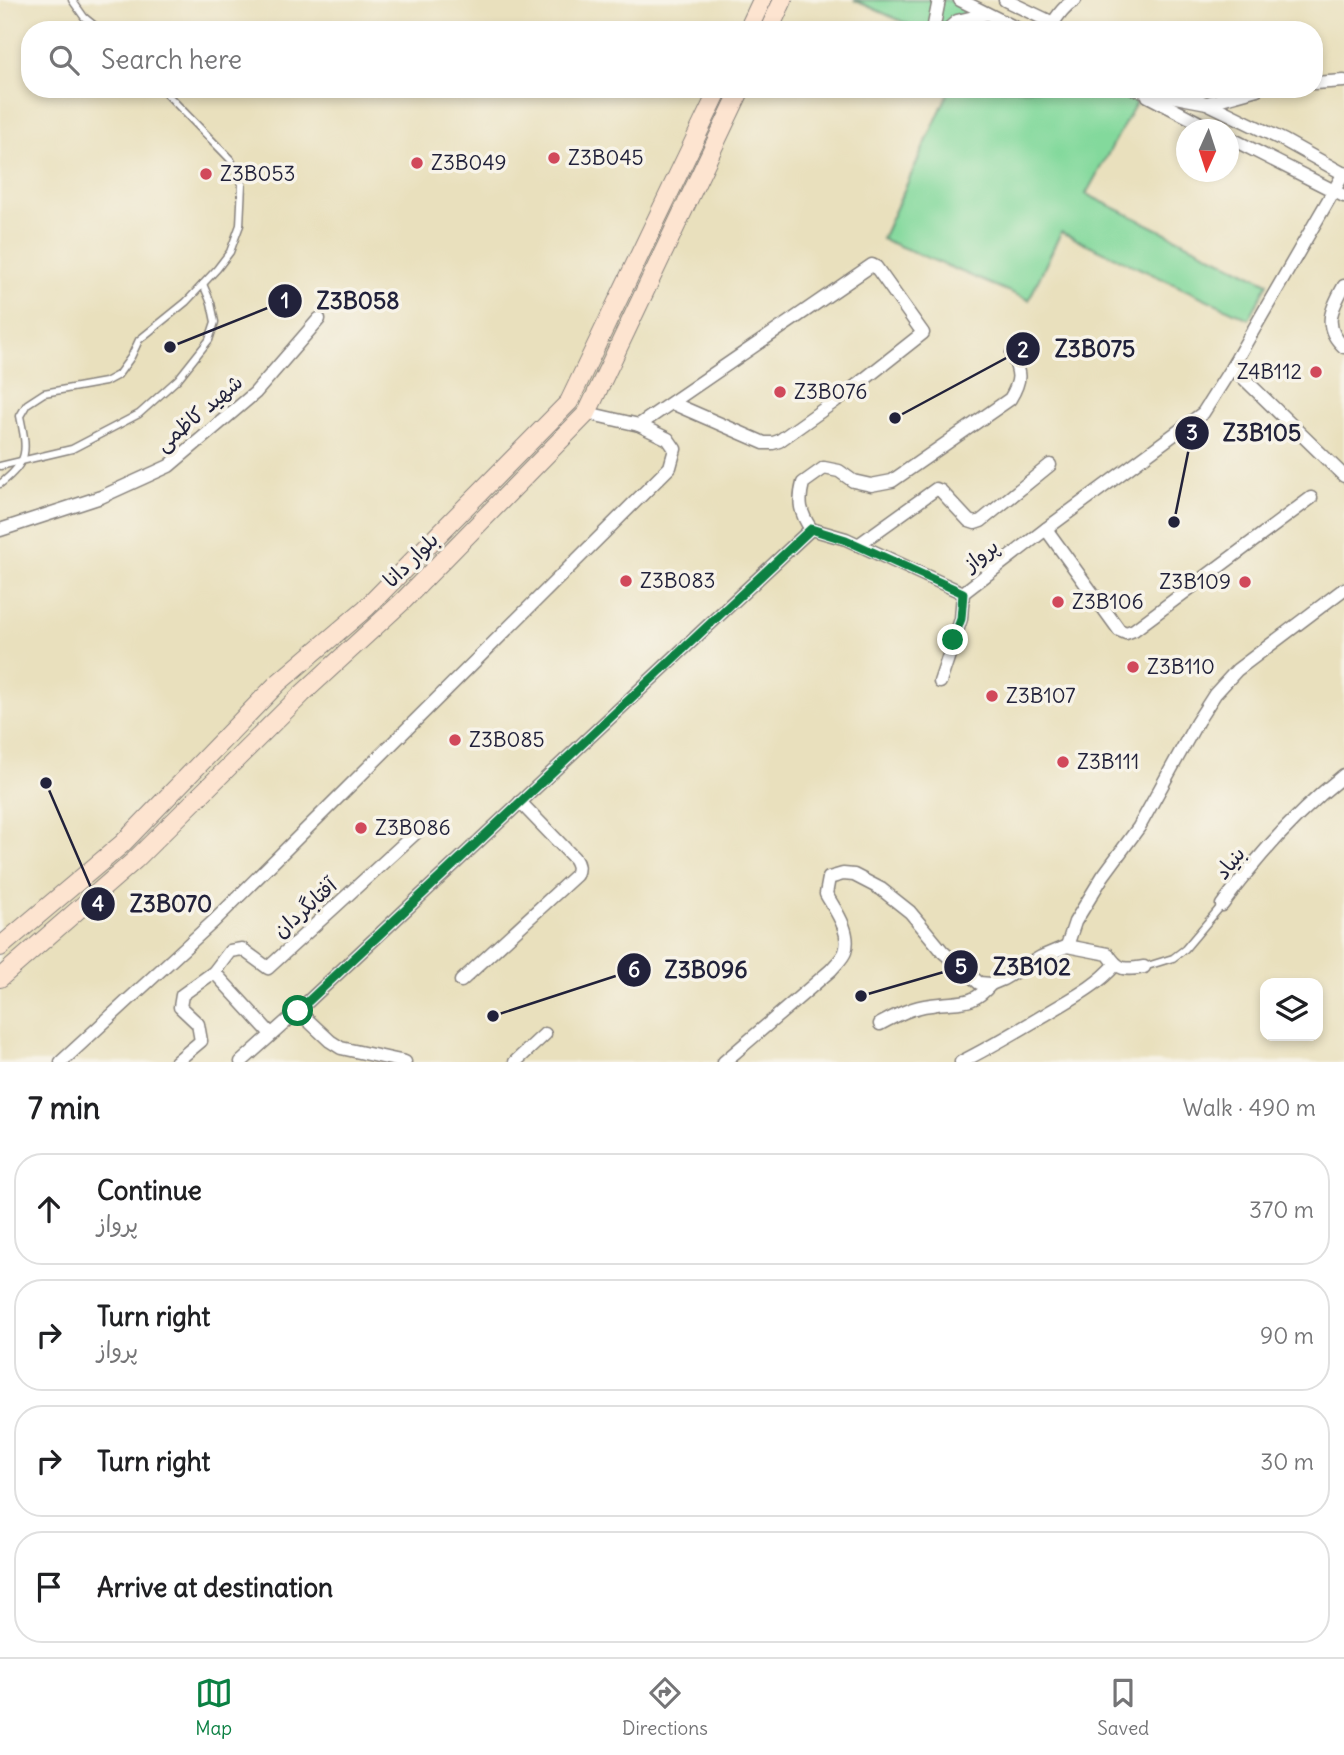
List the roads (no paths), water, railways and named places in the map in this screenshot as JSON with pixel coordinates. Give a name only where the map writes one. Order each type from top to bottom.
[{"type":"street","points":[[752,21],[762,0]]},
{"type":"street","points":[[773,21],[783,0]]},
{"type":"street","points":[[935,21],[939,0]]},
{"type":"street","points":[[960,0],[1001,21]]},
{"type":"street","points":[[1005,0],[1045,21]]},
{"type":"street","points":[[1056,21],[1061,10],[1075,0]]},
{"type":"street","points":[[957,21],[987,14]]},
{"type":"street","points":[[1323,82],[1344,81]]},
{"type":"street","name":"بلوار دانا","points":[[0,947],[122,844],[278,683],[366,608],[569,402],[715,98]]},
{"type":"street","name":"بلوار دانا","points":[[0,978],[135,860],[302,694],[403,601],[587,413],[737,98]]},
{"type":"street","points":[[1152,98],[1192,119]]},
{"type":"street","points":[[1181,98],[1207,103],[1285,141],[1344,174]]},
{"type":"street","points":[[1207,103],[1225,98]]},
{"type":"street","points":[[1239,143],[1339,193]]},
{"type":"street","name":"پرواز","points":[[811,529],[858,545],[963,593],[1203,413],[1339,193],[1344,174]]},
{"type":"street","points":[[639,425],[671,403],[872,265],[923,333],[852,389],[773,443],[765,443],[671,403]]},
{"type":"street","points":[[1344,286],[1333,310],[1331,329],[1334,338],[1344,347]]},
{"type":"street","name":"شهید کاظمی","points":[[0,530],[101,498],[169,466],[255,393],[319,318]]},
{"type":"street","points":[[241,1062],[811,529],[803,518],[801,508],[803,483],[824,468],[839,471],[853,481],[871,485],[892,481],[1010,399],[1018,386],[1020,373],[1012,353]]},
{"type":"street","points":[[1233,367],[1344,476]]},
{"type":"street","points":[[61,1062],[214,921],[670,467],[675,449],[668,439],[639,425],[587,413]]},
{"type":"street","points":[[858,545],[936,489],[970,521],[981,521],[1050,466]]},
{"type":"street","points":[[1046,529],[1119,630],[1126,633],[1134,630],[1311,498]]},
{"type":"street","points":[[1067,946],[1075,922],[1103,876],[1139,827],[1214,694],[1237,670],[1344,589]]},
{"type":"street","points":[[940,682],[961,619],[963,593]]},
{"type":"street","name":"بنیاد","points":[[1222,905],[1256,859],[1292,820],[1344,775]]},
{"type":"street","points":[[461,981],[576,875],[578,870],[574,858],[520,802]]},
{"type":"street","name":"آفتابگردان","points":[[176,1062],[201,1041],[198,1024],[180,1007],[182,995],[214,972],[230,951],[242,948],[268,968],[419,829]]},
{"type":"street","points":[[724,1062],[831,970],[845,954],[847,939],[841,920],[826,894],[829,878],[854,874],[881,889],[910,912],[943,952],[979,982],[991,984]]},
{"type":"street","points":[[880,1024],[903,1011],[932,1004],[972,1001],[991,984],[1067,946],[1108,954],[1115,965],[1128,969],[1144,967]]},
{"type":"street","points":[[961,1062],[1077,995],[1106,976],[1115,965]]},
{"type":"street","points":[[214,972],[271,1034]]},
{"type":"street","points":[[298,1011],[341,1048],[405,1062]]},
{"type":"street","points":[[515,1062],[545,1034]]},
{"type":"lane","points":[[72,0],[89,21]]},
{"type":"lane","points":[[0,484],[24,458],[20,416],[27,404],[44,393],[105,382],[118,374],[131,357],[139,340],[186,302],[218,269],[230,251],[240,225],[242,184],[231,160],[171,98]]},
{"type":"lane","points":[[0,467],[72,449],[139,414],[178,379],[209,340],[215,322],[203,284]]},
{"type":"lane","name":"بنیاد","points":[[1144,967],[1173,958],[1185,949],[1222,905]]},
{"type":"place","name":"Z3B045","points":[[554,158]]},
{"type":"place","name":"Z3B049","points":[[417,163]]},
{"type":"place","name":"Z3B053","points":[[206,174]]},
{"type":"place","name":"Z3B058","points":[[170,347]]},
{"type":"place","name":"Z4B112","points":[[1316,372]]},
{"type":"place","name":"Z3B076","points":[[780,392]]},
{"type":"place","name":"Z3B075","points":[[895,418]]},
{"type":"place","name":"Z3B105","points":[[1174,522]]},
{"type":"place","name":"Z3B083","points":[[626,581]]},
{"type":"place","name":"Z3B109","points":[[1245,582]]},
{"type":"place","name":"Z3B106","points":[[1058,602]]},
{"type":"place","name":"Z3B110","points":[[1133,667]]},
{"type":"place","name":"Z3B107","points":[[992,696]]},
{"type":"place","name":"Z3B085","points":[[455,740]]},
{"type":"place","name":"Z3B111","points":[[1063,762]]},
{"type":"place","name":"Z3B070","points":[[46,783]]},
{"type":"place","name":"Z3B086","points":[[361,828]]},
{"type":"place","name":"Z3B102","points":[[861,996]]},
{"type":"place","name":"Z3B096","points":[[493,1016]]}]
